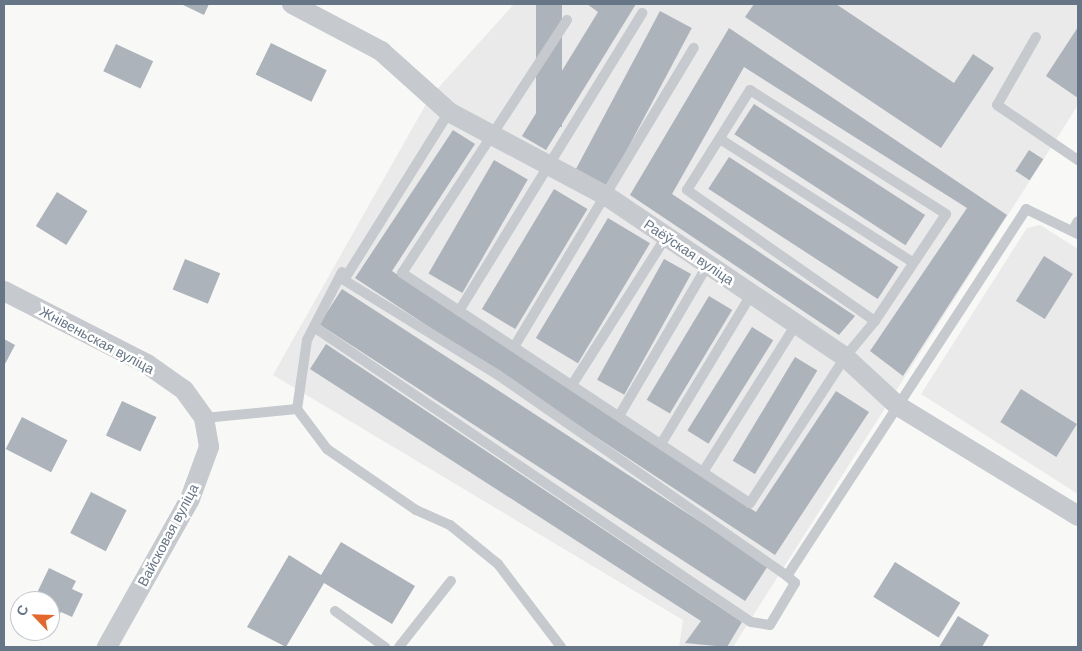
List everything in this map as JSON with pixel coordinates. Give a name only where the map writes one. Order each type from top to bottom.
[{"type":"street","name":"Раёўская вуліца","points":[[292,4],[380,51],[449,112],[493,138],[550,165],[608,197],[708,264],[795,326],[845,357],[898,406],[1078,516]]},
{"type":"street","name":"Жнівеньская вуліца","points":[[4,291],[147,364],[184,390],[204,418]]},
{"type":"street","name":"Вайсковая вуліца","points":[[107,647],[190,499],[209,447],[204,418]]},
{"type":"lane","points":[[459,311],[642,13]]},
{"type":"lane","points":[[567,20],[493,138],[402,273],[750,503],[845,357],[875,321],[912,262],[946,214],[750,90],[687,190],[875,321]]},
{"type":"lane","points":[[1036,37],[997,105],[1078,160]]},
{"type":"lane","points":[[514,347],[608,197],[694,48]]},
{"type":"lane","points":[[344,280],[449,112]]},
{"type":"lane","points":[[720,139],[912,262]]},
{"type":"lane","points":[[786,575],[1026,209],[1076,229]]},
{"type":"lane","points":[[572,385],[666,237]]},
{"type":"lane","points":[[619,416],[708,264]]},
{"type":"lane","points":[[314,327],[752,622],[770,625],[795,583],[498,375],[344,280],[342,270],[307,340],[297,409],[327,449],[416,510],[450,525],[498,564],[561,647]]},
{"type":"lane","points":[[661,444],[752,295]]},
{"type":"lane","points":[[703,472],[795,326]]},
{"type":"lane","points":[[204,418],[297,409]]},
{"type":"lane","points":[[399,647],[451,581]]},
{"type":"lane","points":[[335,611],[384,647]]},
{"type":"shaded area","points":[[514,4],[1078,4],[1078,105],[733,647],[679,647],[683,620],[273,375],[430,97]]},
{"type":"shaded area","points":[[1040,225],[1078,249],[1078,494],[921,394],[1027,228]]},
{"type":"building","points":[[181,4],[209,4],[204,15]]},
{"type":"building","points":[[536,4],[562,4],[562,127],[536,127]]},
{"type":"building","points":[[587,4],[636,4],[546,150],[522,136],[598,12]]},
{"type":"building","points":[[754,4],[836,4],[954,83],[973,54],[994,68],[941,148],[745,17]]},
{"type":"building","points":[[660,11],[692,28],[608,186],[576,169]]},
{"type":"building","points":[[1078,27],[1078,98],[1046,76]]},
{"type":"building","points":[[729,28],[1007,215],[903,376],[870,351],[967,208],[744,67],[672,194],[855,316],[839,335],[630,195]]},
{"type":"building","points":[[271,43],[327,70],[311,102],[256,74]]},
{"type":"building","points":[[116,44],[153,61],[140,89],[103,71]]},
{"type":"building","points":[[754,104],[925,215],[905,245],[734,134]]},
{"type":"building","points":[[453,130],[475,144],[392,271],[756,512],[836,391],[869,412],[775,555],[355,278]]},
{"type":"building","points":[[1029,150],[1043,159],[1030,180],[1015,171]]},
{"type":"building","points":[[729,157],[898,267],[878,299],[708,189]]},
{"type":"building","points":[[494,160],[528,179],[462,293],[429,273]]},
{"type":"building","points":[[554,189],[587,209],[515,329],[482,309]]},
{"type":"building","points":[[57,192],[88,211],[66,245],[36,226]]},
{"type":"building","points":[[608,218],[650,243],[578,363],[536,338]]},
{"type":"building","points":[[1044,256],[1073,274],[1045,319],[1016,301]]},
{"type":"building","points":[[185,259],[220,273],[208,304],[173,290]]},
{"type":"building","points":[[664,259],[691,274],[624,395],[597,380]]},
{"type":"building","points":[[342,289],[768,566],[745,601],[319,324]]},
{"type":"building","points":[[709,296],[732,310],[670,414],[647,400]]},
{"type":"building","points":[[752,327],[773,340],[709,444],[687,430]]},
{"type":"building","points":[[4,339],[15,345],[4,366]]},
{"type":"building","points":[[326,344],[742,622],[727,647],[685,643],[701,621],[310,369]]},
{"type":"building","points":[[795,357],[817,370],[755,474],[733,461]]},
{"type":"building","points":[[1021,389],[1077,424],[1056,457],[1000,422]]},
{"type":"building","points":[[122,401],[156,417],[140,451],[106,435]]},
{"type":"building","points":[[22,417],[67,440],[51,472],[6,449]]},
{"type":"building","points":[[91,492],[127,510],[106,551],[70,533]]},
{"type":"building","points":[[341,542],[415,586],[392,624],[324,583],[286,647],[247,627],[289,555],[321,575]]},
{"type":"building","points":[[895,562],[960,603],[939,638],[873,597]]},
{"type":"building","points":[[49,568],[76,581],[72,589],[83,594],[72,617],[61,612],[60,614],[60,591],[38,591]]},
{"type":"building","points":[[958,616],[989,635],[982,647],[939,647]]}]
